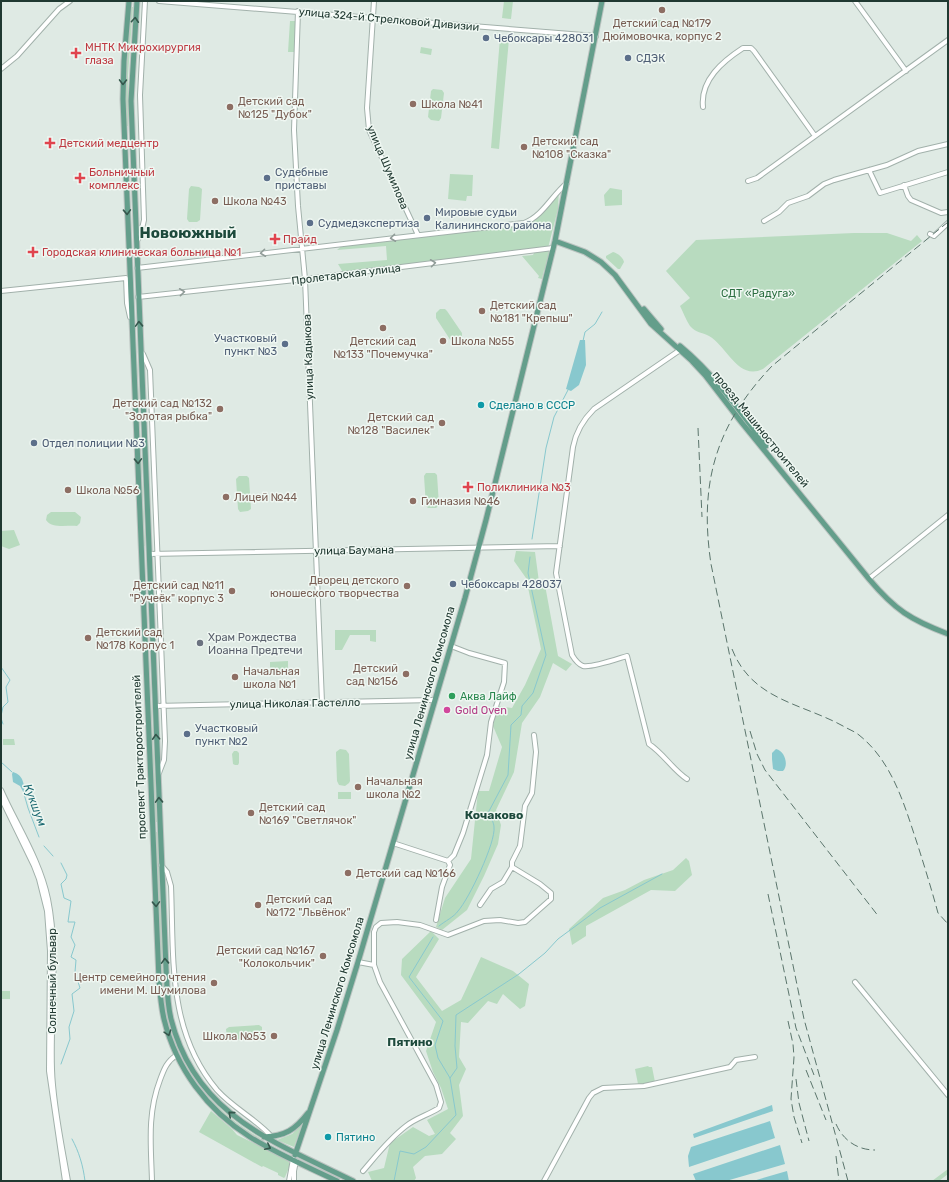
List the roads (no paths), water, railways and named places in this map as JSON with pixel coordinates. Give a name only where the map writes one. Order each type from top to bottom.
[{"type":"main road","name":"проспект Тракторостроителей","points":[[129,1],[123,78],[124,131],[152,824],[160,993],[164,1019],[177,1055],[188,1077],[198,1091],[228,1121],[250,1137],[337,1181]]},
{"type":"main road","name":"проспект Тракторостроителей","points":[[137,1],[131,81],[133,172],[161,865],[167,986],[170,1011],[174,1030],[187,1060],[204,1088],[233,1116],[264,1137],[353,1181]]},
{"type":"main road","name":"улица Ленинского Комсомола","points":[[295,1160],[358,962],[479,547],[554,248],[602,1]]},
{"type":"main road","points":[[124,131],[132,130]]},
{"type":"main road","points":[[126,173],[133,172]]},
{"type":"main road","points":[[128,232],[136,231]]},
{"type":"main road","name":"проезд Машиностроителей","points":[[555,239],[592,254],[613,273],[631,294],[651,324],[681,349],[705,375],[885,597],[898,609],[948,630]]},
{"type":"main road","points":[[130,271],[137,268]]},
{"type":"main road","points":[[131,295],[138,297]]},
{"type":"main road","points":[[141,554],[149,554]]},
{"type":"main road","name":"проезд Машиностроителей","points":[[910,615],[921,623],[948,634]]},
{"type":"main road","points":[[152,824],[160,824]]},
{"type":"main road","points":[[264,1137],[291,1131],[311,1109]]},
{"type":"street","points":[[1,69],[17,56],[59,9],[70,1]]},
{"type":"street","points":[[136,242],[141,233],[144,220],[140,95],[145,1]]},
{"type":"street","name":"улица 324-й Стрелковой Дивизии","points":[[159,1],[596,36]]},
{"type":"street","name":"улица Шумилова","points":[[374,1],[367,108],[369,130],[418,235]]},
{"type":"street","points":[[855,1],[906,71]]},
{"type":"street","name":"улица Кадыкова","points":[[298,11],[294,113],[296,172],[304,279],[322,702]]},
{"type":"street","points":[[748,181],[757,178],[948,40]]},
{"type":"street","points":[[703,107],[702,99],[704,90],[711,76],[716,70],[743,48],[751,48],[815,136]]},
{"type":"street","points":[[764,221],[779,212],[788,203],[808,196],[824,184],[887,165],[918,151],[948,144]]},
{"type":"street","points":[[869,170],[880,193],[948,172]]},
{"type":"street","points":[[137,268],[530,221],[539,214],[559,189],[567,183]]},
{"type":"street","points":[[904,185],[911,200],[940,213],[948,212]]},
{"type":"street","points":[[930,234],[934,236],[948,224]]},
{"type":"street","name":"Пролетарская улица","points":[[138,297],[304,279],[554,248]]},
{"type":"street","points":[[130,271],[126,278],[127,303],[132,323]]},
{"type":"street","points":[[1,291],[126,278]]},
{"type":"street","points":[[681,349],[594,409],[583,422],[576,434],[556,577],[574,659],[580,664],[587,666],[627,656],[649,744],[660,752],[681,775],[687,779]]},
{"type":"street","name":"проспект Тракторостроителей","points":[[140,351],[144,354],[149,367],[158,553],[164,760],[158,776]]},
{"type":"street","points":[[142,390],[150,382]]},
{"type":"street","points":[[870,578],[948,515]]},
{"type":"street","name":"улица Баумана","points":[[149,554],[560,546]]},
{"type":"street","points":[[436,920],[442,887],[449,863],[454,856],[465,828],[487,755],[491,722],[505,674],[504,663],[450,646]]},
{"type":"street","name":"улица Николая Гастелло","points":[[155,706],[434,700]]},
{"type":"street","points":[[480,905],[491,889],[503,882],[512,867],[512,862],[520,846],[525,806],[532,793],[536,752],[534,735]]},
{"type":"street","name":"Солнечный бульвар","points":[[1,791],[13,819]]},
{"type":"street","name":"Солнечный бульвар","points":[[1,798],[40,872],[48,898],[51,933],[51,1053],[53,1085],[66,1181]]},
{"type":"street","points":[[393,843],[449,863]]},
{"type":"street","points":[[161,865],[170,878],[176,989],[179,1013],[186,1038],[201,1068],[217,1090],[236,1108],[272,1136],[277,1144]]},
{"type":"street","points":[[363,1171],[391,1138],[420,1117],[439,1108],[441,1102],[436,1085],[380,982],[374,965],[374,932],[376,927],[381,923],[397,922],[420,924],[448,936],[484,921],[500,920],[518,923],[525,922],[551,899],[551,893],[540,884],[512,867]]},
{"type":"street","points":[[358,962],[374,965]]},
{"type":"street","points":[[855,982],[948,1095]]},
{"type":"street","points":[[152,1181],[152,1103],[166,1065],[170,1059],[177,1055]]},
{"type":"street","points":[[544,1181],[589,1098],[597,1090],[603,1088],[651,1085],[730,1068],[736,1060],[755,1057]]},
{"type":"street","points":[[289,1181],[295,1160]]},
{"type":"street","points":[[294,1181],[295,1160]]},
{"type":"water","points":[[580,340],[585,340],[586,365],[579,385],[571,391],[566,389]]},
{"type":"water","points":[[776,749],[782,752],[785,758],[786,765],[783,771],[773,769],[772,753]]},
{"type":"water","points":[[13,772],[17,773],[21,778],[24,784],[25,795],[20,786],[13,782]]},
{"type":"water","points":[[772,1105],[773,1111],[694,1138],[693,1134]]},
{"type":"water","points":[[770,1121],[775,1138],[689,1167],[688,1156],[691,1147]]},
{"type":"water","points":[[780,1145],[785,1164],[726,1181],[696,1181],[693,1174]]},
{"type":"water","points":[[787,1171],[789,1181],[753,1181]]},
{"type":"waterway","points":[[583,341],[585,332],[595,324],[602,312]]},
{"type":"waterway","points":[[532,539],[546,448],[554,417],[568,390]]},
{"type":"waterway","points":[[439,926],[454,915],[463,905],[475,883],[491,845],[494,827],[493,821],[488,813],[508,775],[511,725],[521,715],[522,706],[533,693],[546,655],[528,573],[530,557]]},
{"type":"waterway","name":"Кукшум","points":[[1,667],[10,680],[6,687],[8,702],[3,707],[1,716]]},
{"type":"waterway","name":"Кукшум","points":[[1,718],[3,724]]},
{"type":"waterway","name":"Кукшум","points":[[1,762],[12,772]]},
{"type":"waterway","name":"Кукшум","points":[[24,794],[39,837]]},
{"type":"waterway","name":"Кукшум","points":[[44,846],[53,856]]},
{"type":"waterway","name":"Кукшум","points":[[61,863],[67,875],[66,879],[61,884],[64,898],[71,901],[68,922],[75,922],[71,937],[75,945],[71,957],[76,960],[75,972],[80,988],[72,994],[74,1011],[69,1027],[70,1039],[61,1064]]},
{"type":"waterway","points":[[450,1078],[457,1068],[455,1046],[456,1015],[519,974],[545,953],[558,939],[600,908],[662,874]]},
{"type":"waterway","points":[[394,1181],[400,1151],[414,1154],[426,1147],[456,1115],[450,1078],[438,1058],[435,1045],[443,1021],[409,977],[433,937]]},
{"type":"waterway","name":"Кукшум","points":[[72,1139],[77,1149],[85,1181]]},
{"type":"railway","points":[[848,1181],[804,1019],[711,564],[707,508],[710,482],[724,434],[737,411],[753,388],[772,366],[948,222]]},
{"type":"railway","points":[[698,428],[702,517]]},
{"type":"railway","points":[[732,649],[741,666],[752,679],[765,690],[779,698],[827,718],[855,732],[871,746],[881,758],[903,801],[921,854],[938,913],[948,924]]},
{"type":"railway","points":[[750,731],[757,754],[765,770],[879,917]]},
{"type":"railway","points":[[768,894],[796,1028],[814,1075]]},
{"type":"railway","points":[[788,1021],[794,1057],[791,1099],[794,1117],[802,1143]]},
{"type":"railway","points":[[806,1070],[826,1120]]},
{"type":"railway","points":[[796,1079],[799,1103],[809,1141]]},
{"type":"railway","points":[[836,1124],[839,1130],[851,1143],[868,1150],[875,1150]]},
{"type":"railway","points":[[836,1156],[839,1181]]},
{"type":"place","name":"Детский сад №179 Дюймовочка, корпус 2","points":[[662,10]]},
{"type":"place","name":"Чебоксары 428031","points":[[486,38]]},
{"type":"place","name":"МНТК Микрохирургия глаза","points":[[76,53]]},
{"type":"place","name":"СДЭК","points":[[628,58]]},
{"type":"place","name":"Школа №41","points":[[413,104]]},
{"type":"place","name":"Детский сад №125 \"Дубок\"","points":[[230,107]]},
{"type":"place","name":"Детский медцентр","points":[[50,143]]},
{"type":"place","name":"Детский сад №108 \"Сказка\"","points":[[524,147]]},
{"type":"place","name":"Больничный комплекс","points":[[80,178]]},
{"type":"place","name":"Судебные приставы","points":[[267,178]]},
{"type":"place","name":"Школа №43","points":[[215,201]]},
{"type":"place","name":"Мировые судьи Калининского района","points":[[427,218]]},
{"type":"place","name":"Судмедэкспертиза","points":[[310,223]]},
{"type":"place","name":"Прайд","points":[[275,239]]},
{"type":"place","name":"Городская клиническая больница №1","points":[[33,252]]},
{"type":"place","name":"Детский сад №181 \"Крепыш\"","points":[[482,311]]},
{"type":"place","name":"Детский сад №133 \"Почемучка\"","points":[[383,328]]},
{"type":"place","name":"Школа №55","points":[[443,341]]},
{"type":"place","name":"Участковый пункт №3","points":[[285,344]]},
{"type":"place","name":"Сделано в СССР","points":[[481,405]]},
{"type":"place","name":"Детский сад №132 \"Золотая рыбка\"","points":[[220,409]]},
{"type":"place","name":"Детский сад №128 \"Василек\"","points":[[442,423]]},
{"type":"place","name":"Отдел полиции №3","points":[[34,443]]},
{"type":"place","name":"Поликлиника №3","points":[[468,487]]},
{"type":"place","name":"Школа №56","points":[[68,490]]},
{"type":"place","name":"Лицей №44","points":[[226,497]]},
{"type":"place","name":"Гимназия №46","points":[[413,501]]},
{"type":"place","name":"Чебоксары 428037","points":[[453,584]]},
{"type":"place","name":"Дворец детского юношеского творчества","points":[[407,586]]},
{"type":"place","name":"Детский сад №11 \"Ручеёк\" корпус 3","points":[[232,591]]},
{"type":"place","name":"Детский сад №178 Корпус 1","points":[[88,638]]},
{"type":"place","name":"Храм Рождества Иоанна Предтечи","points":[[200,643]]},
{"type":"place","name":"Детский сад №156","points":[[406,674]]},
{"type":"place","name":"Начальная школа №1","points":[[235,677]]},
{"type":"place","name":"Аква Лайф","points":[[452,696]]},
{"type":"place","name":"Gold Oven","points":[[447,710]]},
{"type":"place","name":"Участковый пункт №2","points":[[187,734]]},
{"type":"place","name":"Начальная школа №2","points":[[358,787]]},
{"type":"place","name":"Детский сад №169 \"Светлячок\"","points":[[251,813]]},
{"type":"place","name":"Детский сад №166","points":[[348,873]]},
{"type":"place","name":"Детский сад №172 \"Львёнок\"","points":[[258,905]]},
{"type":"place","name":"Детский сад №167 \"Колокольчик\"","points":[[323,956]]},
{"type":"place","name":"Центр семейного чтения имени М. Шумилова","points":[[214,983]]},
{"type":"place","name":"Школа №53","points":[[274,1036]]},
{"type":"place","name":"Пятино","points":[[328,1137]]},
{"type":"district","name":"Новоюжный","points":[[188,233]]},
{"type":"district","name":"Кочаково","points":[[494,815]]},
{"type":"district","name":"Пятино","points":[[410,1042]]},
{"type":"park label","name":"СДТ «Радуга»","points":[[758,293]]}]
